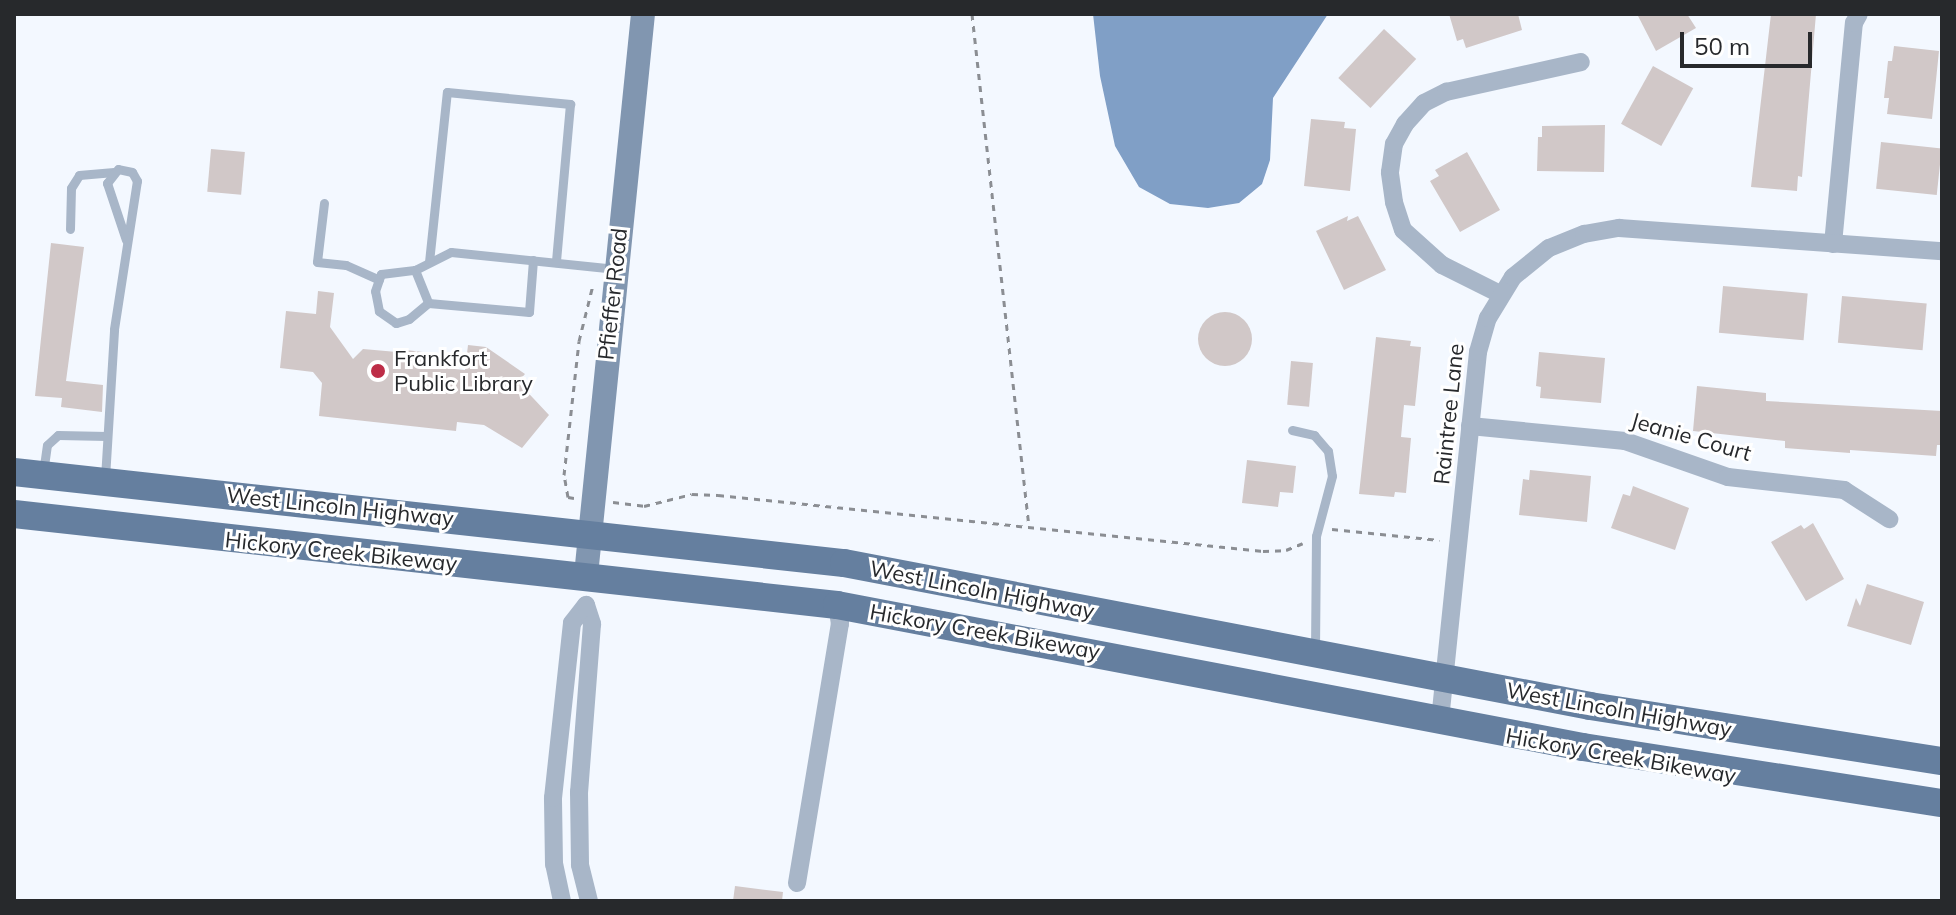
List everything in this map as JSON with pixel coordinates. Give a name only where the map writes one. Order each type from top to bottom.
[{"type":"main road","name":"West Lincoln Highway","points":[[14,472],[844,563],[1620,711],[1942,761]]},
{"type":"main road","name":"West Lincoln Highway","points":[[14,514],[837,605],[1598,750],[1942,803]]},
{"type":"street","name":"Pfieffer Road","points":[[586,575],[607,268],[643,14]]},
{"type":"street","points":[[1833,244],[1854,23],[1859,14]]},
{"type":"street","points":[[1500,294],[1442,265],[1403,230],[1394,202],[1390,172],[1394,144],[1405,124],[1424,103],[1446,92],[1581,62]]},
{"type":"street","name":"Raintree Lane","points":[[1440,720],[1478,352],[1488,318],[1513,277],[1549,248],[1601,229],[1638,228],[1942,251]]},
{"type":"street","name":"Jeanie Court","points":[[1470,426],[1625,441],[1728,477],[1844,490],[1889,519]]},
{"type":"street","points":[[586,575],[586,605],[592,624],[579,792],[580,865],[589,901]]},
{"type":"street","points":[[562,901],[554,864],[553,798],[572,623],[586,605]]},
{"type":"street","points":[[797,883],[840,624],[837,605]]},
{"type":"lane","points":[[429,262],[447,92],[570,104],[556,262]]},
{"type":"lane","points":[[114,172],[107,183],[126,240]]},
{"type":"lane","points":[[70,229],[71,188],[79,175],[132,172],[137,181],[114,329],[105,482]]},
{"type":"lane","points":[[324,203],[317,262],[346,265],[379,280]]},
{"type":"lane","points":[[533,260],[529,312],[428,303],[409,319],[396,323],[379,311],[375,291],[381,274],[415,270],[451,252],[556,262],[607,268]]},
{"type":"lane","points":[[415,270],[428,303]]},
{"type":"lane","points":[[1292,430],[1314,435],[1328,451],[1332,476],[1316,536],[1315,654]]},
{"type":"lane","points":[[42,475],[47,445],[58,435],[107,436]]},
{"type":"path","points":[[972,14],[1029,527]]},
{"type":"path","points":[[568,497],[564,475],[579,341],[607,268]]},
{"type":"path","points":[[644,506],[692,494],[718,495],[1263,551],[1286,550],[1334,529],[1348,528],[1459,542]]},
{"type":"water","points":[[1093,14],[1328,14],[1273,98],[1270,160],[1262,184],[1239,203],[1208,208],[1170,204],[1139,187],[1115,146],[1100,76]]},
{"type":"building","points":[[1449,14],[1518,14],[1522,30],[1466,48],[1463,39],[1457,41]]},
{"type":"building","points":[[1637,14],[1687,14],[1696,28],[1656,51]]},
{"type":"building","points":[[1771,14],[1816,14],[1802,177],[1798,176],[1797,191],[1751,187]]},
{"type":"building","points":[[1384,29],[1416,59],[1370,108],[1338,78]]},
{"type":"building","points":[[1894,46],[1939,51],[1932,119],[1887,114],[1889,98],[1884,98],[1888,61],[1892,61]]},
{"type":"building","points":[[1653,66],[1693,88],[1661,146],[1621,124]]},
{"type":"building","points":[[1311,119],[1345,122],[1344,128],[1356,129],[1350,191],[1304,186]]},
{"type":"building","points":[[1605,125],[1604,172],[1537,171],[1538,137],[1542,137],[1542,126]]},
{"type":"building","points":[[1881,142],[1942,148],[1937,195],[1876,189]]},
{"type":"building","points":[[211,149],[245,152],[241,195],[207,192]]},
{"type":"building","points":[[1467,152],[1500,210],[1460,232],[1430,181],[1439,176],[1435,170]]},
{"type":"building","points":[[1348,216],[1347,221],[1358,216],[1386,270],[1344,290],[1316,231]]},
{"type":"building","points":[[51,243],[84,247],[66,381],[103,385],[102,412],[61,407],[62,398],[35,396]]},
{"type":"building","points":[[1723,286],[1808,293],[1804,340],[1719,333]]},
{"type":"building","name":"Frankfort Public Library","points":[[318,291],[334,293],[330,327],[353,359],[363,349],[397,352],[397,349],[423,352],[422,366],[465,370],[468,345],[486,347],[525,374],[518,382],[549,415],[522,448],[484,425],[457,422],[456,431],[319,416],[322,383],[313,372],[280,368],[286,311],[316,314]]},
{"type":"building","points":[[1842,296],[1927,303],[1923,350],[1838,343]]},
{"type":"building","points":[[1225,312],[1244,320],[1252,339],[1244,358],[1225,366],[1206,358],[1198,339],[1206,320]]},
{"type":"building","points":[[1376,337],[1411,341],[1410,346],[1421,347],[1415,406],[1404,405],[1401,437],[1411,438],[1406,493],[1395,492],[1394,497],[1359,494]]},
{"type":"building","points":[[1539,352],[1605,358],[1601,403],[1540,398],[1541,387],[1536,386]]},
{"type":"building","points":[[1291,361],[1313,363],[1309,407],[1287,405]]},
{"type":"building","points":[[1697,386],[1766,393],[1766,401],[1942,411],[1942,445],[1937,445],[1936,456],[1850,450],[1850,453],[1785,448],[1785,441],[1693,431]]},
{"type":"building","points":[[1247,460],[1296,466],[1293,493],[1280,492],[1278,507],[1242,503]]},
{"type":"building","points":[[1530,470],[1591,476],[1587,522],[1519,515],[1523,479],[1529,480]]},
{"type":"building","points":[[1633,486],[1689,508],[1675,550],[1611,528],[1623,494],[1630,496]]},
{"type":"building","points":[[1813,523],[1844,579],[1806,601],[1771,542],[1801,525],[1804,529]]},
{"type":"building","points":[[1867,584],[1924,602],[1911,645],[1847,626],[1856,598],[1860,606]]},
{"type":"building","points":[[735,886],[783,892],[782,901],[733,901]]},
{"type":"place","name":"Frankfort Public Library","points":[[378,371]]}]
